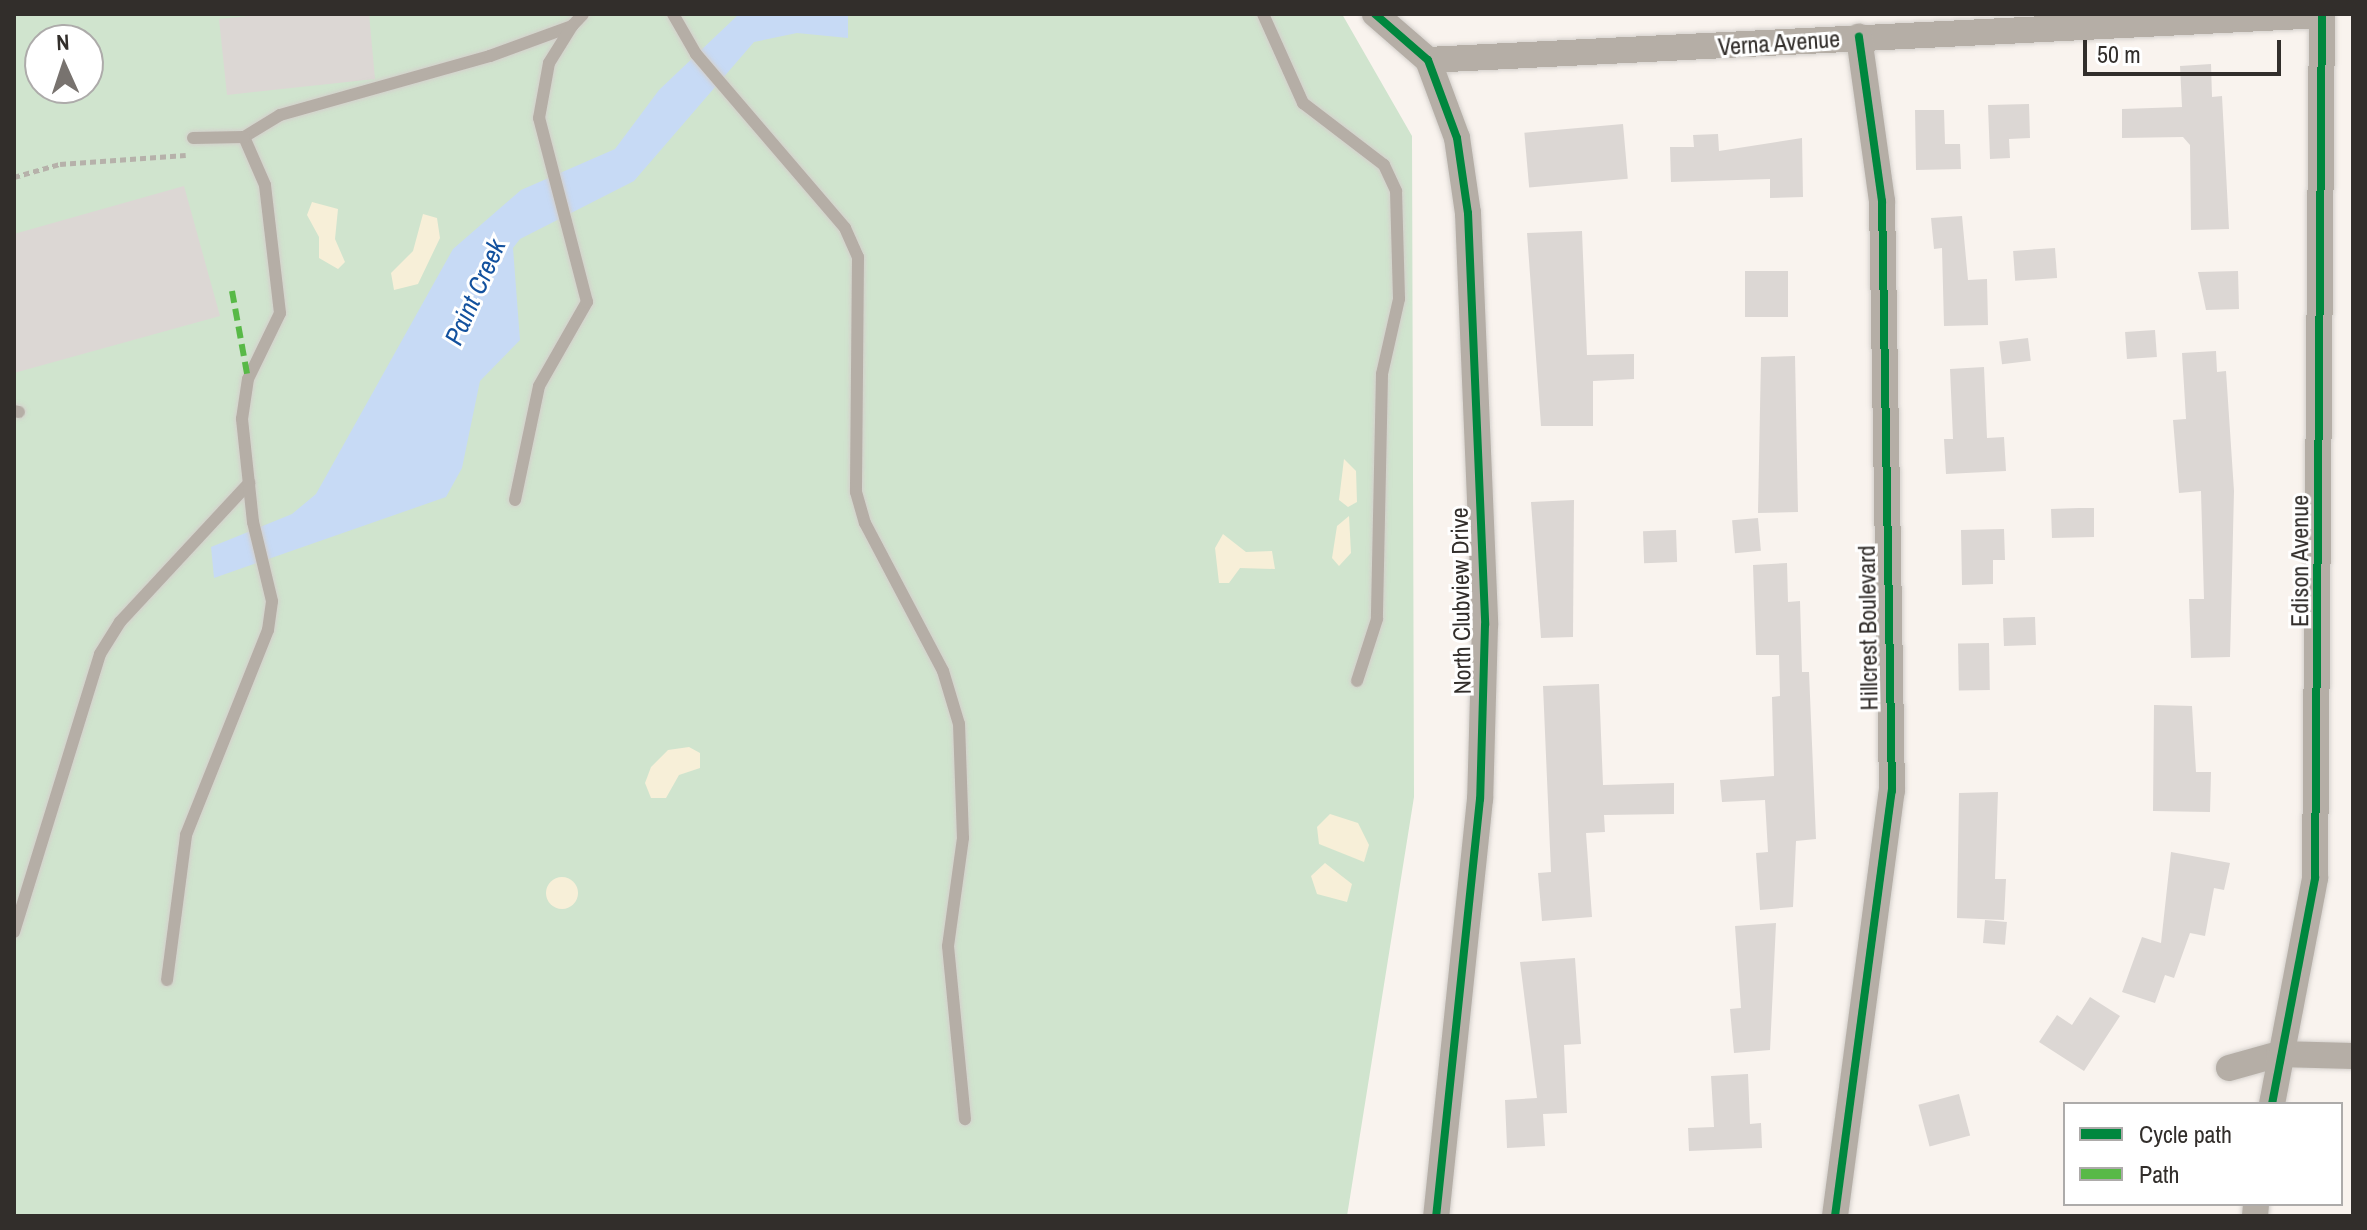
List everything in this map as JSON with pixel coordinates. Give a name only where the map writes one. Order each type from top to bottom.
[{"type":"street","name":"North Clubview Drive","points":[[1375,14],[1428,60],[1457,138],[1468,213],[1485,625],[1480,799],[1436,1216]]},
{"type":"street","name":"Verna Avenue","points":[[1428,60],[2322,15]]},
{"type":"street","name":"Edison Avenue","points":[[2272,1102],[2315,878],[2322,15]]},
{"type":"street","name":"Hillcrest Boulevard","points":[[1835,1216],[1892,791],[1882,201],[1859,37]]},
{"type":"street","points":[[2229,1068],[2279,1054],[2353,1056]]},
{"type":"lane","points":[[515,500],[539,386],[587,302],[565,216],[541,147],[541,87],[572,26],[583,14]]},
{"type":"lane","points":[[673,14],[696,54],[724,78],[845,228],[858,257],[856,492],[865,523],[943,671],[959,724],[963,838],[949,964],[965,1119]]},
{"type":"lane","points":[[1263,14],[1303,103],[1384,165],[1396,191],[1399,299],[1382,374],[1377,619],[1357,681]]},
{"type":"lane","points":[[193,138],[244,137],[280,115],[388,89],[572,26]]},
{"type":"lane","points":[[167,980],[186,835],[268,630],[268,569],[253,522],[242,419],[248,379],[280,313],[265,185],[244,137]]},
{"type":"lane","points":[[14,932],[100,654],[120,622],[249,483]]},
{"type":"path","points":[[14,177],[60,164],[186,155]]},
{"type":"green space","points":[[14,14],[1342,14],[1412,136],[1414,797],[1347,1216],[14,1216]]},
{"type":"sand","points":[[312,202],[338,209],[335,239],[345,262],[338,269],[319,258],[319,237],[307,215]]},
{"type":"sand","points":[[423,214],[437,218],[440,238],[418,284],[394,290],[391,273],[413,251]]},
{"type":"sand","points":[[1344,459],[1356,471],[1357,502],[1348,507],[1339,500]]},
{"type":"sand","points":[[1349,516],[1351,553],[1339,566],[1332,558],[1337,526]]},
{"type":"sand","points":[[1223,534],[1246,552],[1272,551],[1275,569],[1240,568],[1229,583],[1219,583],[1215,548]]},
{"type":"sand","points":[[689,747],[700,753],[700,768],[679,775],[666,798],[651,798],[645,783],[651,767],[668,750]]},
{"type":"sand","points":[[1330,814],[1358,823],[1369,845],[1364,862],[1319,844],[1317,827]]},
{"type":"sand","points":[[1325,863],[1352,884],[1347,902],[1317,894],[1311,876]]},
{"type":"sand","points":[[562,877],[573,882],[578,893],[573,904],[562,909],[551,904],[546,893],[551,882]]},
{"type":"water","name":"Paint Creek","points":[[739,14],[848,14],[848,38],[797,33],[754,42],[634,181],[520,239],[513,248],[520,340],[480,381],[462,468],[446,497],[214,578],[211,547],[292,514],[316,494],[453,249],[521,190],[615,149],[659,90]]},
{"type":"building","points":[[270,14],[369,14],[375,79],[227,95],[219,19]]},
{"type":"building","points":[[2211,64],[2212,97],[2222,96],[2229,229],[2191,230],[2190,145],[2183,137],[2122,138],[2122,109],[2182,107],[2180,66]]},
{"type":"building","points":[[2029,104],[2030,138],[2009,139],[2010,158],[1990,159],[1988,105]]},
{"type":"building","points":[[1915,110],[1944,110],[1945,144],[1960,144],[1961,169],[1916,170]]},
{"type":"building","points":[[1623,124],[1628,179],[1529,187],[1524,133]]},
{"type":"building","points":[[1718,134],[1719,151],[1802,138],[1803,197],[1770,198],[1770,179],[1671,182],[1670,147],[1694,147],[1693,135]]},
{"type":"building","points":[[184,186],[220,316],[14,373],[14,234]]},
{"type":"building","points":[[1962,216],[1968,280],[1987,279],[1988,325],[1944,326],[1942,248],[1934,249],[1931,218]]},
{"type":"building","points":[[1582,231],[1587,355],[1634,354],[1634,379],[1593,381],[1593,426],[1541,426],[1527,233]]},
{"type":"building","points":[[2055,248],[2057,278],[2015,281],[2013,251]]},
{"type":"building","points":[[1745,271],[1788,271],[1788,317],[1745,317]]},
{"type":"building","points":[[2238,271],[2239,309],[2206,310],[2198,272]]},
{"type":"building","points":[[2155,330],[2157,357],[2127,359],[2125,332]]},
{"type":"building","points":[[2028,338],[2031,361],[2002,364],[1999,342]]},
{"type":"building","points":[[2216,351],[2217,372],[2226,371],[2234,491],[2230,657],[2191,658],[2189,599],[2204,599],[2201,491],[2179,493],[2173,420],[2186,419],[2182,353]]},
{"type":"building","points":[[1795,356],[1798,512],[1758,513],[1761,357]]},
{"type":"building","points":[[1984,367],[1987,438],[2004,437],[2006,471],[1946,474],[1944,439],[1953,439],[1950,369]]},
{"type":"building","points":[[1574,500],[1573,637],[1541,638],[1531,502]]},
{"type":"building","points":[[2094,508],[2094,537],[2052,538],[2051,509]]},
{"type":"building","points":[[1758,518],[1761,551],[1735,553],[1732,520]]},
{"type":"building","points":[[2004,529],[2005,560],[1993,560],[1993,584],[1962,585],[1961,530]]},
{"type":"building","points":[[1676,530],[1677,562],[1644,563],[1643,531]]},
{"type":"building","points":[[1787,563],[1788,602],[1800,601],[1802,672],[1809,672],[1816,839],[1796,841],[1793,907],[1760,910],[1756,853],[1768,852],[1765,800],[1722,802],[1720,780],[1774,776],[1772,697],[1780,696],[1779,655],[1756,655],[1753,565]]},
{"type":"building","points":[[2035,617],[2036,645],[2004,646],[2003,618]]},
{"type":"building","points":[[1989,643],[1990,690],[1959,691],[1958,644]]},
{"type":"building","points":[[1599,684],[1603,785],[1674,783],[1674,814],[1604,815],[1605,832],[1586,833],[1592,917],[1542,921],[1538,873],[1551,872],[1543,686]]},
{"type":"building","points":[[2154,705],[2192,706],[2196,772],[2211,772],[2210,812],[2153,811]]},
{"type":"building","points":[[1998,792],[1995,879],[2006,879],[2004,920],[1957,918],[1959,793]]},
{"type":"building","points":[[2171,852],[2230,863],[2224,890],[2214,888],[2205,936],[2190,933],[2174,978],[2165,975],[2155,1003],[2122,992],[2142,937],[2161,943]]},
{"type":"building","points":[[1985,920],[2007,922],[2005,945],[1983,943]]},
{"type":"building","points":[[1776,923],[1770,1050],[1734,1053],[1730,1009],[1741,1008],[1735,926]]},
{"type":"building","points":[[1575,958],[1581,1044],[1564,1045],[1567,1113],[1543,1114],[1545,1146],[1507,1148],[1505,1100],[1537,1098],[1520,962]]},
{"type":"building","points":[[2090,997],[2120,1016],[2084,1071],[2039,1042],[2057,1015],[2072,1025]]},
{"type":"building","points":[[1748,1074],[1750,1124],[1761,1123],[1762,1148],[1689,1151],[1688,1128],[1714,1127],[1711,1076]]},
{"type":"building","points":[[1959,1094],[1970,1136],[1930,1146],[1918,1105]]},
{"type":"marked path","points":[[232,291],[248,379]]},
{"type":"cycle path","points":[[1375,14],[1428,60],[1457,138],[1468,213],[1485,625],[1480,799],[1436,1216]]},
{"type":"cycle path","points":[[2272,1102],[2315,878],[2322,14]]},
{"type":"cycle path","points":[[1835,1216],[1892,791],[1882,201],[1859,37]]}]
